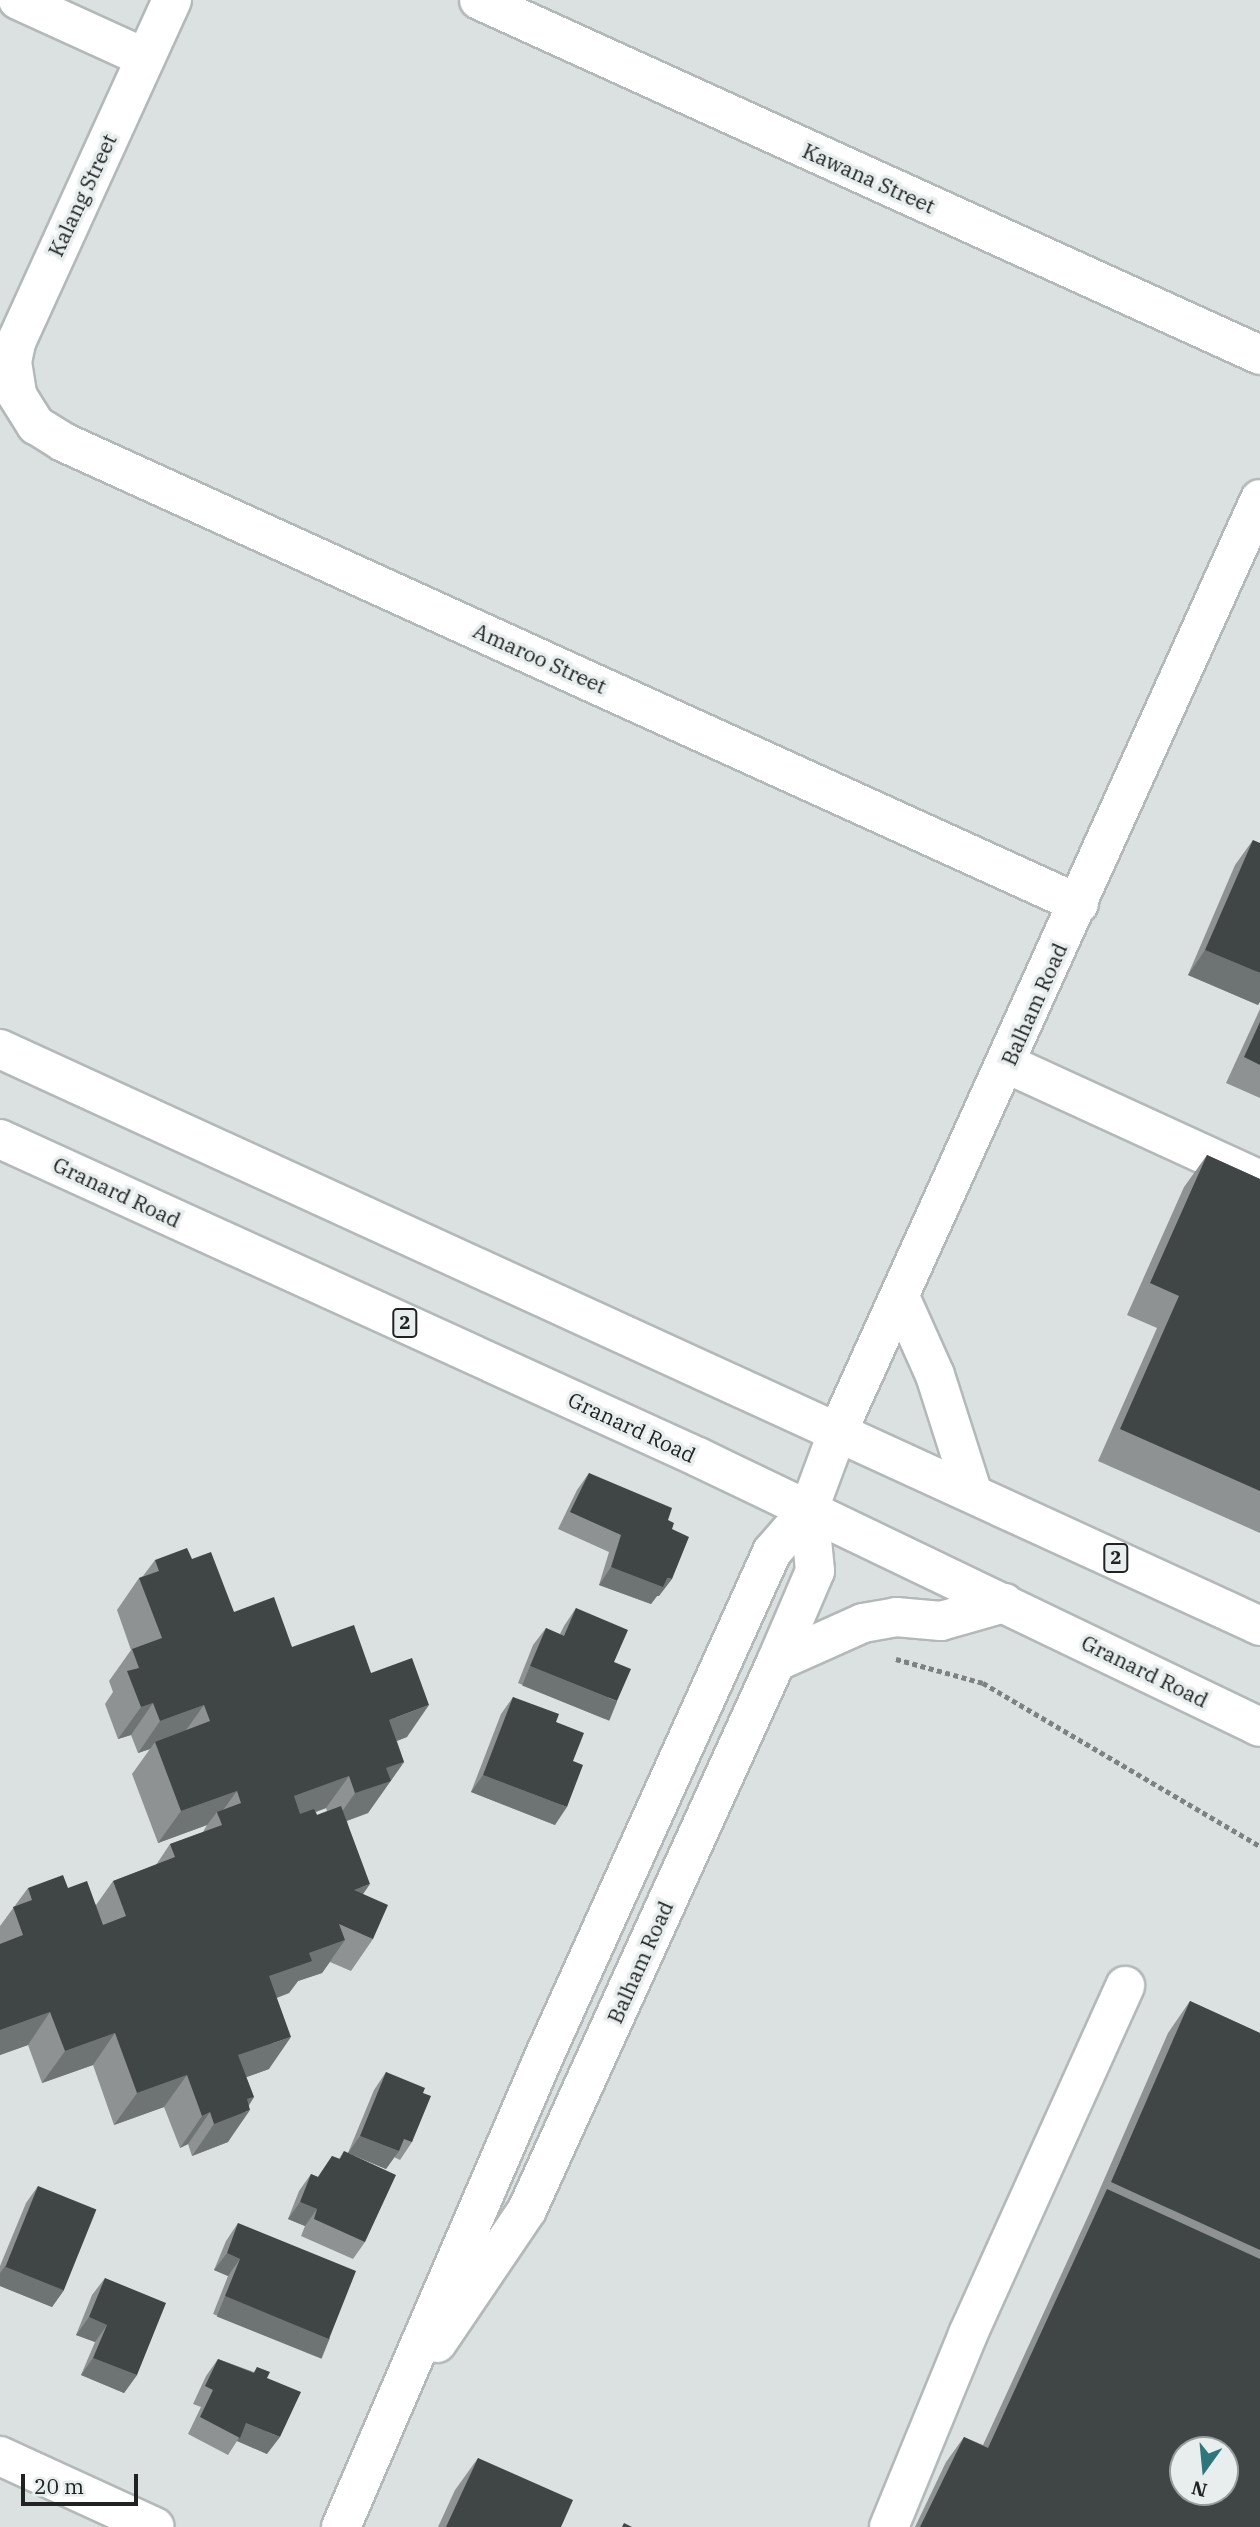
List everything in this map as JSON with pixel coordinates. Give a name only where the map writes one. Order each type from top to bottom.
[{"type":"main road","points":[[19,0],[145,58]]},
{"type":"main road","name":"Kalang Street","points":[[17,395],[12,362],[21,328],[172,0]]},
{"type":"main road","name":"Kawana Street","points":[[479,0],[1260,355]]},
{"type":"main road","name":"Amaroo Street","points":[[17,395],[36,425],[63,442],[1079,904]]},
{"type":"main road","name":"Balham Road","points":[[341,2527],[540,2064],[768,1562],[809,1509],[838,1431],[901,1299],[1260,499]]},
{"type":"main road","name":"2","points":[[0,1049],[972,1491],[1260,1626]]},
{"type":"main road","points":[[1007,1064],[1260,1180]]},
{"type":"main road","name":"Granard Road","points":[[0,1139],[809,1509],[1260,1727]]},
{"type":"main road","points":[[901,1299],[935,1375],[972,1491]]},
{"type":"main road","name":"Balham Road","points":[[402,2389],[527,2210],[815,1571],[809,1509]]},
{"type":"main road","points":[[776,1662],[863,1623],[896,1617],[941,1621],[1004,1603]]},
{"type":"main road","points":[[890,2527],[968,2334],[1125,1986]]},
{"type":"main road","points":[[0,2456],[155,2527]]},
{"type":"path","points":[[863,1623],[876,1654],[982,1683],[1260,1846]]},
{"type":"building","points":[[1253,840],[1260,843],[1260,973],[1205,950]]},
{"type":"building","points":[[1260,1022],[1260,1065],[1244,1057]]},
{"type":"building","points":[[1207,1155],[1260,1179],[1260,1491],[1120,1429],[1179,1296],[1150,1283]]},
{"type":"building","points":[[589,1473],[672,1508],[668,1520],[674,1523],[672,1529],[689,1537],[672,1579],[667,1578],[663,1587],[611,1567],[621,1535],[570,1512]]},
{"type":"building","points":[[187,1548],[192,1559],[211,1552],[234,1612],[274,1597],[292,1647],[354,1625],[371,1673],[412,1658],[429,1705],[389,1720],[404,1762],[386,1768],[391,1781],[355,1793],[349,1776],[294,1796],[300,1814],[314,1809],[317,1815],[341,1806],[370,1884],[354,1890],[388,1905],[373,1939],[339,1924],[345,1940],[309,1953],[312,1961],[269,1976],[291,2037],[238,2055],[254,2097],[247,2099],[250,2110],[214,2124],[210,2112],[202,2116],[187,2075],[137,2093],[115,2033],[65,2051],[50,2012],[0,2030],[0,1944],[23,1935],[13,1907],[32,1900],[28,1888],[63,1875],[68,1888],[87,1881],[103,1925],[126,1916],[113,1881],[175,1857],[170,1844],[222,1825],[217,1812],[241,1803],[237,1791],[181,1811],[155,1742],[210,1721],[204,1705],[160,1721],[153,1703],[141,1707],[127,1671],[139,1668],[132,1649],[162,1638],[139,1578],[159,1571],[155,1560]]},
{"type":"building","points":[[576,1608],[628,1630],[614,1662],[631,1669],[617,1701],[530,1666],[546,1628],[564,1636]]},
{"type":"building","points":[[513,1697],[559,1714],[556,1722],[584,1733],[573,1761],[583,1765],[567,1807],[483,1775]]},
{"type":"building","points":[[1190,2001],[1260,2033],[1260,2250],[1111,2182]]},
{"type":"building","points":[[386,2072],[425,2088],[423,2093],[431,2096],[412,2142],[404,2139],[399,2151],[360,2136]]},
{"type":"building","points":[[344,2151],[396,2175],[365,2242],[314,2219],[317,2209],[300,2202],[311,2174],[318,2177],[332,2156],[340,2159]]},
{"type":"building","points":[[38,2186],[96,2210],[64,2290],[5,2267]]},
{"type":"building","points":[[1107,2189],[1260,2259],[1260,2527],[920,2527],[964,2437],[988,2448]]},
{"type":"building","points":[[238,2223],[356,2271],[329,2339],[225,2296],[240,2259],[227,2253]]},
{"type":"building","points":[[105,2278],[166,2303],[137,2375],[93,2358],[107,2325],[89,2317]]},
{"type":"building","points":[[218,2359],[254,2373],[257,2367],[270,2372],[267,2378],[301,2392],[280,2437],[246,2423],[240,2438],[200,2417],[213,2390],[205,2386]]},
{"type":"building","points":[[478,2458],[573,2500],[561,2527],[446,2527]]}]
